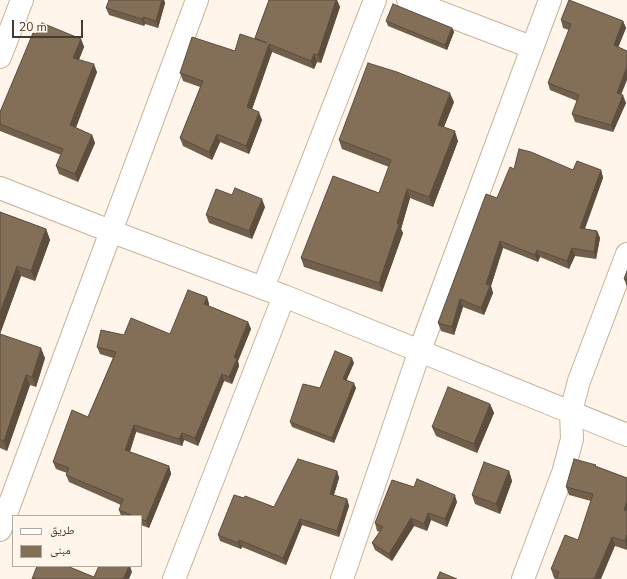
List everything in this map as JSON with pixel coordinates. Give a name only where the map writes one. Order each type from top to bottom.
[{"type":"street","points":[[0,57],[22,0]]},
{"type":"street","points":[[0,530],[5,502],[110,231],[197,0]]},
{"type":"street","points":[[263,288],[375,0]]},
{"type":"street","points":[[408,0],[531,47]]},
{"type":"street","points":[[342,579],[420,350],[531,47],[550,0]]},
{"type":"street","points":[[0,188],[284,296],[627,435]]},
{"type":"street","points":[[522,579],[563,473],[572,439],[571,412],[579,381],[627,254]]},
{"type":"street","points":[[174,579],[284,296]]},
{"type":"building","points":[[109,0],[162,0],[156,21],[143,17],[142,19],[106,8]]},
{"type":"building","points":[[269,0],[336,0],[318,55],[314,54],[311,61],[269,44],[247,107],[259,112],[246,146],[217,134],[209,152],[180,138],[203,81],[180,73],[192,37],[235,51],[240,34],[267,43],[255,38]]},
{"type":"building","points":[[569,0],[623,21],[614,45],[627,51],[627,66],[617,93],[623,95],[611,125],[572,114],[579,95],[548,83],[571,24],[561,20]]},
{"type":"building","points":[[393,4],[452,28],[445,45],[386,21]]},
{"type":"building","points":[[42,23],[81,39],[73,58],[94,64],[70,125],[92,135],[75,174],[56,166],[63,149],[0,124],[0,112],[33,33],[36,34]]},
{"type":"building","points":[[368,63],[397,72],[450,93],[438,125],[455,131],[429,197],[407,189],[397,223],[399,224],[379,283],[301,258],[333,176],[379,193],[391,160],[339,140]]},
{"type":"building","points":[[519,149],[531,152],[573,170],[577,161],[601,170],[580,228],[597,231],[594,252],[572,248],[567,261],[537,250],[535,255],[500,241],[486,284],[490,286],[481,308],[460,299],[452,327],[438,323],[486,194],[497,198],[510,167],[514,169]]},
{"type":"building","points":[[235,188],[262,199],[249,231],[206,215],[216,189],[232,195]]},
{"type":"building","points":[[0,212],[46,229],[31,271],[17,266],[0,313]]},
{"type":"building","points":[[627,271],[627,280],[624,279]]},
{"type":"building","points":[[188,290],[207,297],[204,304],[248,322],[234,357],[237,359],[229,377],[222,374],[195,438],[182,433],[179,439],[134,425],[125,450],[169,466],[146,521],[142,519],[142,515],[131,515],[119,510],[123,499],[66,475],[69,468],[53,462],[72,410],[88,417],[116,352],[97,347],[101,330],[124,335],[131,318],[170,334]]},
{"type":"building","points":[[0,334],[41,348],[32,377],[26,375],[4,441],[0,439]]},
{"type":"building","points":[[335,351],[352,358],[343,379],[354,383],[332,438],[290,422],[303,384],[320,388]]},
{"type":"building","points":[[448,387],[490,404],[474,444],[432,427]]},
{"type":"building","points":[[298,459],[337,471],[330,494],[347,499],[337,531],[300,519],[283,558],[239,540],[238,543],[218,535],[234,495],[244,498],[245,496],[274,507]]},
{"type":"building","points":[[574,459],[596,465],[595,466],[627,478],[627,501],[624,510],[627,511],[627,534],[625,541],[612,537],[594,579],[556,579],[559,572],[551,569],[565,535],[578,540],[593,494],[566,487]]},
{"type":"building","points":[[484,462],[509,471],[496,504],[472,495]]},
{"type":"building","points":[[417,479],[455,495],[445,519],[428,513],[424,524],[411,518],[389,554],[372,543],[383,527],[375,523],[392,480],[414,487]]},
{"type":"building","points":[[37,567],[69,567],[94,577],[99,567],[129,567],[123,579],[32,579]]},
{"type":"building","points":[[440,572],[457,579],[437,579]]}]
